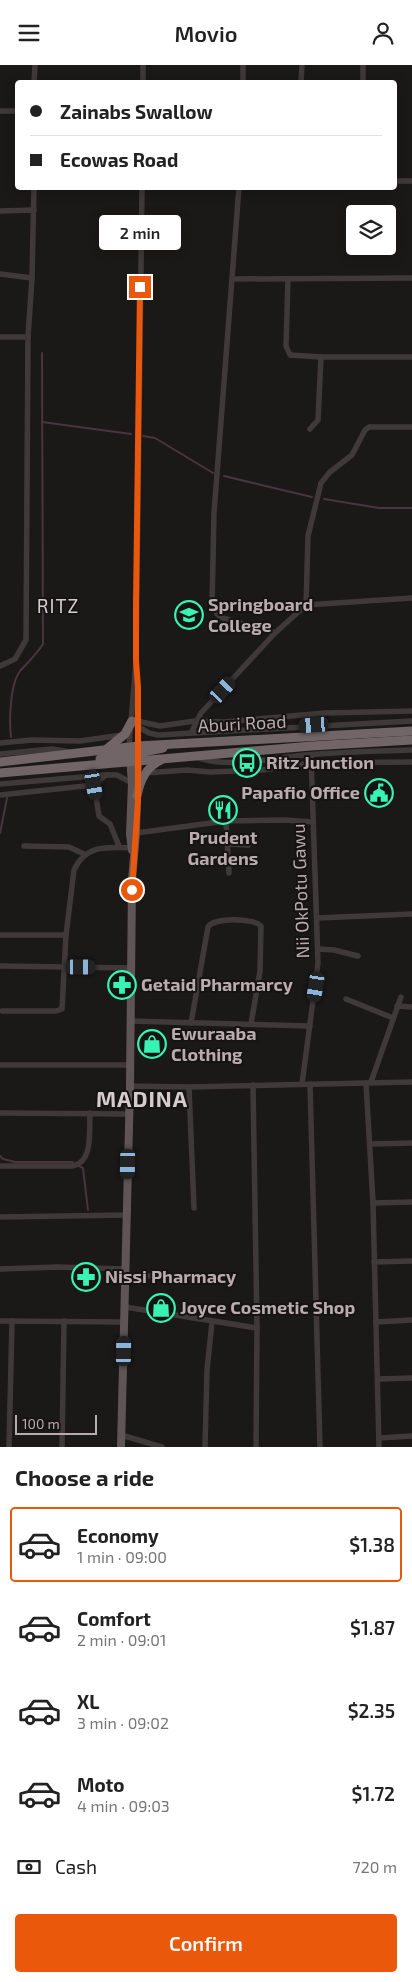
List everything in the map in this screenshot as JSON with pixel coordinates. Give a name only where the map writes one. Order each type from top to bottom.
[{"type":"highway","points":[[104,750],[117,743],[136,720]]},
{"type":"highway","points":[[314,725],[315,735]]},
{"type":"highway","name":"Aburi Road","points":[[0,762],[104,750],[134,754],[170,744],[412,731]]},
{"type":"highway","points":[[0,773],[86,766],[134,754],[164,759],[311,745],[410,740],[410,750]]},
{"type":"highway","points":[[137,795],[145,773],[154,764],[164,759]]},
{"type":"main road","points":[[121,1447],[130,1086],[134,850],[132,783],[134,754]]},
{"type":"main road","points":[[134,754],[137,795],[134,850]]},
{"type":"street","points":[[34,80],[35,65]]},
{"type":"street","points":[[143,65],[143,80]]},
{"type":"street","points":[[243,65],[243,80]]},
{"type":"street","points":[[301,80],[302,65]]},
{"type":"street","points":[[362,80],[363,65]]},
{"type":"street","points":[[0,111],[15,111]]},
{"type":"street","points":[[397,181],[412,181]]},
{"type":"street","points":[[0,665],[15,659],[26,640],[28,337],[32,278],[34,190]]},
{"type":"street","points":[[142,190],[136,720],[149,733],[158,735],[412,721]]},
{"type":"street","points":[[239,190],[214,513],[212,605],[223,618],[276,633]]},
{"type":"street","points":[[0,211],[34,210]]},
{"type":"street","points":[[0,274],[32,278]]},
{"type":"street","points":[[232,279],[412,278]]},
{"type":"street","points":[[288,279],[288,351],[290,355],[412,357]]},
{"type":"street","points":[[0,337],[28,337]]},
{"type":"street","points":[[310,429],[318,420],[321,357]]},
{"type":"street","points":[[306,605],[308,536],[321,483],[330,472],[352,455],[365,430],[369,427],[412,427]]},
{"type":"street","points":[[191,733],[201,713],[276,633],[306,605],[412,598]]},
{"type":"street","points":[[134,754],[138,687],[136,661]]},
{"type":"street","points":[[136,720],[160,726],[196,721],[224,722],[325,713],[412,711]]},
{"type":"street","points":[[0,743],[32,739],[80,741],[125,735]]},
{"type":"street","points":[[0,754],[52,749],[74,754]]},
{"type":"street","points":[[193,757],[212,762],[410,750]]},
{"type":"street","name":"Nii OkPotu Gawu","points":[[302,1085],[316,987],[318,949],[311,755]]},
{"type":"street","points":[[145,773],[187,770],[247,771],[311,763],[412,762]]},
{"type":"street","points":[[0,795],[94,785],[106,775]]},
{"type":"street","points":[[0,784],[106,775],[117,775],[132,783]]},
{"type":"street","points":[[94,785],[99,816],[110,824],[119,846]]},
{"type":"street","points":[[136,833],[226,821],[286,820],[313,822]]},
{"type":"street","points":[[226,821],[230,873]]},
{"type":"street","points":[[228,844],[248,845]]},
{"type":"street","points":[[24,846],[69,847],[84,854]]},
{"type":"street","points":[[2,1011],[56,1011],[62,1009],[66,935],[74,870],[84,854],[105,847],[119,846],[134,850]]},
{"type":"street","points":[[317,918],[412,914]]},
{"type":"street","points":[[191,1023],[208,927],[212,922],[219,920],[254,922],[259,923],[261,926],[260,971],[251,1024]]},
{"type":"street","points":[[0,935],[66,935]]},
{"type":"street","points":[[318,949],[334,950],[358,956]]},
{"type":"street","points":[[0,966],[131,967]]},
{"type":"street","points":[[379,1447],[368,1082],[400,997]]},
{"type":"street","points":[[346,999],[393,1018]]},
{"type":"street","points":[[397,1006],[412,1007]]},
{"type":"street","points":[[130,1021],[310,1026]]},
{"type":"street","points":[[0,1065],[130,1065]]},
{"type":"street","points":[[130,1086],[189,1087],[412,1082]]},
{"type":"street","points":[[310,1084],[320,1447]]},
{"type":"street","points":[[253,1085],[257,1328],[256,1447]]},
{"type":"street","points":[[189,1087],[194,1208]]},
{"type":"street","points":[[0,1113],[128,1114]]},
{"type":"street","points":[[0,1166],[74,1166],[81,1163],[86,1158],[88,1151],[90,1113]]},
{"type":"street","points":[[370,1144],[412,1143]]},
{"type":"street","points":[[373,1203],[412,1202]]},
{"type":"street","points":[[0,1217],[82,1214],[127,1215]]},
{"type":"street","points":[[374,1262],[412,1261]]},
{"type":"street","points":[[0,1269],[57,1267],[195,1278]]},
{"type":"street","points":[[125,1307],[257,1328]]},
{"type":"street","points":[[376,1321],[412,1320]]},
{"type":"street","points":[[0,1321],[124,1322]]},
{"type":"street","points":[[9,1447],[12,1321]]},
{"type":"street","points":[[62,1447],[64,1321]]},
{"type":"street","points":[[205,1447],[207,1370],[212,1321]]},
{"type":"street","points":[[378,1379],[412,1378]]},
{"type":"street","points":[[121,1435],[162,1447]]},
{"type":"street","points":[[379,1438],[412,1436]]},
{"type":"waterway","points":[[11,737],[11,703],[14,685],[20,671],[43,644],[42,353]]},
{"type":"waterway","points":[[42,422],[131,434]]},
{"type":"waterway","points":[[143,436],[155,438],[213,473]]},
{"type":"waterway","points":[[224,476],[312,497]]},
{"type":"waterway","points":[[324,499],[379,508],[412,508]]},
{"type":"waterway","points":[[0,833],[7,798]]},
{"type":"waterway","points":[[0,1156],[3,1159],[15,1162],[73,1162]]},
{"type":"waterway","points":[[79,1166],[83,1168],[88,1210]]},
{"type":"place","name":"Springboard College","points":[[189,615]]},
{"type":"place","name":"Ritz Junction","points":[[247,763]]},
{"type":"place","name":"Papafio Office","points":[[379,793]]},
{"type":"place","name":"Prudent Gardens","points":[[223,810]]},
{"type":"place","name":"Getaid Pharmarcy","points":[[122,985]]},
{"type":"place","name":"Ewuraaba Clothing","points":[[152,1044]]},
{"type":"place","name":"Nissi Pharmacy","points":[[86,1277]]},
{"type":"place","name":"Joyce Cosmetic Shop","points":[[161,1308]]},
{"type":"district","name":"RITZ","points":[[58,606]]},
{"type":"district","name":"MADINA","points":[[142,1099]]},
{"type":"route","points":[[132,890],[138,801],[136,604],[140,287]]}]
